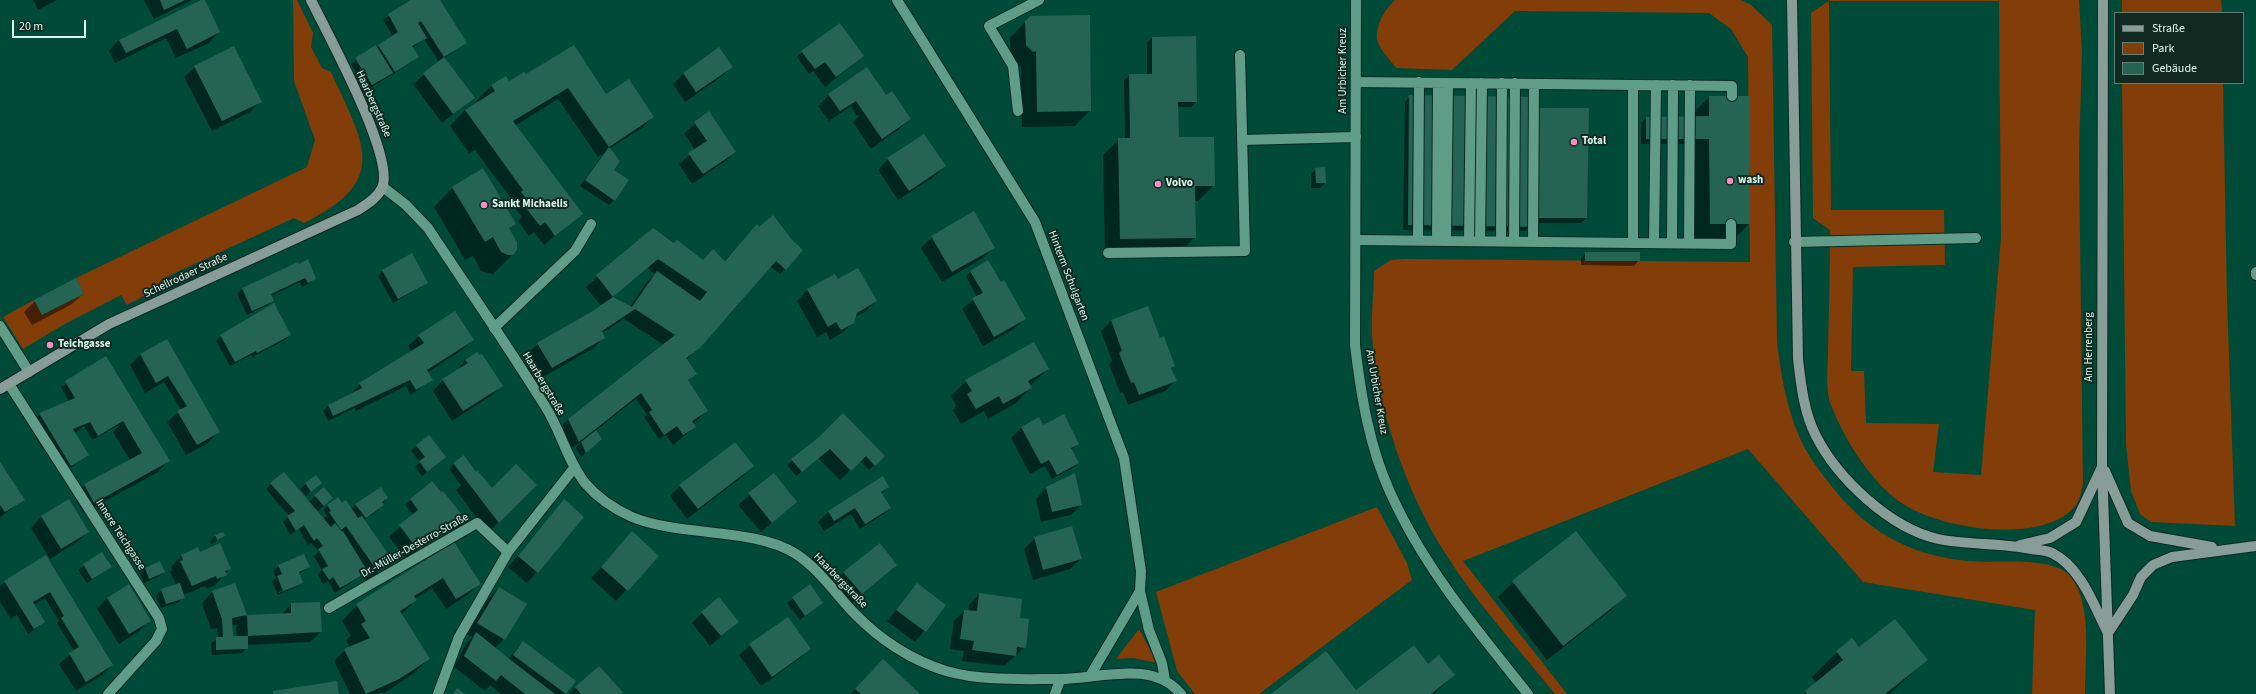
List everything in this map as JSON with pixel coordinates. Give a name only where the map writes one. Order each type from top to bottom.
[{"type":"main road","name":"Haarbergstraße","points":[[311,0],[378,142],[385,174],[383,188]]},
{"type":"main road","points":[[1792,0],[1794,242],[1798,359],[1802,393],[1816,435],[1838,470],[1872,504],[1905,526],[1938,539],[2016,546],[2051,553],[2071,566],[2108,633],[2133,594],[2141,578],[2153,565],[2172,557],[2220,549],[2256,546]]},
{"type":"main road","name":"Am Herrenberg","points":[[2103,0],[2102,466],[2110,694]]},
{"type":"main road","name":"Schellrodaer Straße","points":[[0,389],[109,324],[358,210],[375,199],[383,188]]},
{"type":"main road","points":[[2016,546],[2050,538],[2076,522],[2102,466]]},
{"type":"main road","points":[[2102,466],[2128,523],[2150,536],[2220,549]]},
{"type":"street","name":"Hinterm Schulgarten","points":[[897,0],[1035,222],[1124,458],[1141,571],[1140,591],[1149,630],[1162,663],[1165,680]]},
{"type":"street","points":[[1018,111],[1014,66],[989,26],[1039,0]]},
{"type":"street","name":"Am Urbicher Kreuz","points":[[1356,0],[1355,345],[1370,436],[1389,491],[1416,544],[1448,593],[1528,694]]},
{"type":"street","points":[[1108,253],[1244,251],[1240,55]]},
{"type":"street","points":[[1356,82],[1732,86],[1732,96]]},
{"type":"street","points":[[1418,240],[1419,82]]},
{"type":"street","points":[[1441,240],[1443,83]]},
{"type":"street","points":[[1469,241],[1471,83]]},
{"type":"street","points":[[1480,241],[1482,83]]},
{"type":"street","points":[[1501,241],[1502,83]]},
{"type":"street","points":[[1514,242],[1515,83]]},
{"type":"street","points":[[1532,242],[1534,84]]},
{"type":"street","points":[[1633,85],[1633,243]]},
{"type":"street","points":[[1654,243],[1656,85]]},
{"type":"street","points":[[1672,243],[1673,85]]},
{"type":"street","points":[[1689,243],[1690,85]]},
{"type":"street","points":[[1242,140],[1356,137]]},
{"type":"street","name":"Haarbergstraße","points":[[383,188],[406,205],[428,228],[547,408],[574,468],[586,484],[602,499],[633,518],[652,524],[755,540],[776,545],[794,553],[810,564],[855,614],[903,654],[948,671],[982,677],[1060,680],[1132,673],[1165,680],[1181,694]]},
{"type":"street","points":[[494,328],[575,250],[591,224]]},
{"type":"street","points":[[1356,240],[1731,244],[1731,224]]},
{"type":"street","points":[[1794,242],[1976,238]]},
{"type":"street","points":[[0,326],[29,372]]},
{"type":"street","name":"Innere Teichgasse","points":[[9,384],[159,618],[162,630],[156,642],[108,694]]},
{"type":"street","points":[[438,694],[459,637],[508,552],[574,468]]},
{"type":"street","name":"Dr.-Müller-Desterro-Straße","points":[[329,608],[477,524],[508,552]]},
{"type":"street","name":"Hinterm Schulgarten","points":[[1090,676],[1140,591]]},
{"type":"street","points":[[1055,694],[1060,680]]},
{"type":"green space","points":[[293,0],[297,0],[313,33],[311,47],[322,68],[331,72],[353,120],[360,140],[362,158],[360,175],[350,191],[332,207],[304,223],[294,218],[162,279],[153,291],[127,305],[121,295],[63,325],[23,349],[3,317],[34,300],[43,315],[84,294],[76,278],[307,167],[315,140],[294,81]]},
{"type":"green space","points":[[1395,0],[1741,0],[1751,5],[1772,25],[1777,342],[1787,402],[1801,442],[1822,474],[1840,497],[1855,512],[1871,525],[1906,546],[1925,553],[1968,561],[2022,562],[2050,565],[2061,569],[2070,576],[2077,587],[2085,616],[2085,694],[2032,694],[2035,610],[1863,582],[1748,449],[1463,561],[1567,694],[1555,694],[1485,609],[1459,574],[1432,532],[1407,479],[1387,421],[1375,363],[1372,335],[1374,271],[1391,260],[1404,259],[1750,262],[1748,57],[1731,29],[1709,13],[1515,11],[1452,70],[1396,68],[1379,45],[1377,39],[1380,21],[1387,9]]},
{"type":"green space","points":[[1830,0],[2079,0],[2082,53],[2079,152],[2083,485],[2076,505],[2061,518],[2041,526],[2017,529],[1992,529],[1966,526],[1920,513],[1903,504],[1880,485],[1860,460],[1843,432],[1831,405],[1827,385],[1830,230],[1813,218],[1811,13]],"holes":[[[1829,1],[1999,1],[2001,237],[1981,475],[1933,472],[1939,424],[1866,423],[1864,371],[1851,371],[1853,267],[1945,265],[1944,210],[1831,210]]]},
{"type":"green space","points":[[2122,0],[2221,0],[2222,12],[2122,12]]},
{"type":"green space","points":[[2122,84],[2223,84],[2227,299],[2235,526],[2151,522],[2140,514],[2131,491],[2126,444]]},
{"type":"green space","points":[[1377,507],[1407,563],[1412,580],[1259,694],[1195,694],[1177,671],[1156,592]]},
{"type":"green space","points":[[1139,629],[1157,663],[1133,658],[1116,659]]},
{"type":"building","points":[[160,0],[185,0],[164,10]]},
{"type":"building","points":[[201,0],[205,0],[220,32],[187,49],[177,29],[126,53],[119,40]]},
{"type":"building","points":[[411,0],[440,0],[467,43],[444,57],[421,21],[418,23],[427,38],[412,46],[419,57],[395,72],[378,45],[398,32],[388,14]]},
{"type":"building","points":[[1090,15],[1091,111],[1037,112],[1036,51],[1033,52],[1026,45],[1025,21],[1031,16]]},
{"type":"building","points":[[840,23],[864,56],[836,77],[825,62],[815,69],[801,51]]},
{"type":"building","points":[[1196,36],[1197,102],[1178,102],[1179,137],[1214,137],[1215,186],[1195,186],[1196,238],[1120,239],[1118,138],[1130,138],[1129,74],[1152,74],[1152,37]]},
{"type":"building","points":[[376,45],[393,73],[372,85],[355,58]]},
{"type":"building","points":[[574,45],[606,94],[629,79],[654,117],[609,147],[568,88],[513,121],[583,214],[555,236],[545,222],[540,226],[527,209],[532,206],[521,192],[523,190],[465,110],[495,91],[491,85],[506,76],[509,81],[524,72],[526,74]]},
{"type":"building","points":[[234,46],[262,102],[222,121],[194,66]]},
{"type":"building","points":[[719,47],[733,67],[696,92],[683,73]]},
{"type":"building","points":[[444,57],[475,98],[453,114],[423,73]]},
{"type":"building","points":[[867,67],[886,95],[892,91],[911,119],[882,139],[856,101],[840,111],[828,94]]},
{"type":"building","points":[[1409,95],[1539,97],[1539,108],[1589,108],[1587,218],[1538,218],[1538,227],[1408,225]]},
{"type":"building","name":"wash","points":[[1709,96],[1749,96],[1750,224],[1710,224],[1709,139],[1646,139],[1646,117],[1709,116]]},
{"type":"building","points":[[709,111],[736,152],[703,174],[688,153],[707,141],[694,122]]},
{"type":"building","points":[[924,134],[946,166],[909,191],[887,158]]},
{"type":"building","points":[[609,147],[620,161],[614,170],[629,180],[615,201],[585,180]]},
{"type":"building","points":[[1325,167],[1326,183],[1316,183],[1315,168]]},
{"type":"building","name":"Sankt Michaelis","points":[[483,168],[516,224],[509,228],[517,242],[517,250],[513,255],[508,255],[501,252],[493,237],[485,242],[452,187]]},
{"type":"building","points":[[974,211],[995,248],[952,272],[931,236]]},
{"type":"building","points":[[773,215],[793,241],[803,250],[786,270],[776,261],[700,348],[686,358],[697,374],[688,380],[708,411],[692,421],[696,427],[683,435],[677,426],[664,435],[649,412],[652,410],[641,393],[579,442],[568,419],[675,335],[635,309],[602,331],[605,338],[552,368],[537,343],[591,312],[613,297],[596,275],[653,228],[674,243],[677,240],[703,260],[713,249],[725,261],[757,224],[759,227]],"holes":[[[658,259],[707,292],[700,301],[657,271],[632,307],[613,297]]]},
{"type":"building","points":[[1585,252],[1640,252],[1640,261],[1585,261]]},
{"type":"building","points":[[412,253],[428,283],[398,299],[382,270]]},
{"type":"building","points":[[308,259],[316,279],[308,283],[305,278],[271,294],[274,301],[252,311],[242,288],[298,262],[299,264]]},
{"type":"building","points":[[988,260],[1001,282],[1004,280],[1026,319],[994,337],[972,298],[983,293],[970,271]]},
{"type":"building","points":[[858,268],[877,301],[857,313],[854,323],[841,330],[836,322],[828,327],[807,289],[835,274],[838,279]]},
{"type":"building","points":[[76,278],[84,294],[42,315],[34,300]]},
{"type":"building","points":[[274,303],[291,335],[257,353],[256,351],[235,362],[220,335]]},
{"type":"building","points":[[1148,306],[1160,338],[1164,336],[1175,366],[1171,368],[1177,381],[1139,395],[1134,382],[1131,383],[1119,353],[1122,351],[1111,320]]},
{"type":"building","points":[[455,311],[474,340],[427,370],[433,380],[416,390],[410,380],[333,416],[328,405],[362,388],[359,383],[424,343],[418,335]]},
{"type":"building","points":[[167,339],[220,432],[197,445],[177,411],[187,406],[168,376],[156,383],[140,354]]},
{"type":"building","points":[[1034,342],[1049,369],[1028,381],[1032,388],[1003,404],[999,396],[976,409],[967,394],[972,391],[965,380]]},
{"type":"building","points":[[477,352],[479,355],[482,354],[503,386],[463,411],[442,379],[468,363],[465,360]]},
{"type":"building","points":[[106,356],[170,461],[94,503],[84,484],[142,453],[123,421],[98,436],[90,422],[73,429],[89,455],[71,466],[39,413],[75,398],[65,381]]},
{"type":"building","points":[[843,413],[885,456],[875,466],[866,456],[851,471],[830,449],[802,472],[791,459],[819,437]]},
{"type":"building","points":[[1064,414],[1079,444],[1071,448],[1079,463],[1057,475],[1049,460],[1041,464],[1021,427],[1039,417],[1043,425]]},
{"type":"building","points":[[596,430],[602,439],[586,453],[581,442]]},
{"type":"building","points":[[429,435],[446,457],[427,472],[419,461],[425,457],[416,445]]},
{"type":"building","points":[[735,442],[754,466],[698,509],[679,485]]},
{"type":"building","points":[[464,455],[476,472],[477,470],[492,488],[516,464],[537,485],[499,523],[453,463]]},
{"type":"building","points":[[0,462],[25,500],[5,512],[0,505]]},
{"type":"building","points":[[284,472],[331,527],[335,523],[343,533],[343,531],[368,572],[340,588],[333,577],[329,580],[322,569],[328,566],[318,549],[323,546],[317,538],[314,541],[304,525],[296,531],[287,516],[295,511],[270,483]]},
{"type":"building","points":[[774,473],[797,502],[772,523],[748,493]]},
{"type":"building","points":[[1075,473],[1082,505],[1052,512],[1046,487]]},
{"type":"building","points":[[316,475],[322,483],[311,492],[305,483]]},
{"type":"building","points":[[883,476],[889,487],[881,492],[891,508],[865,524],[855,508],[834,521],[828,511]]},
{"type":"building","points":[[432,481],[441,492],[443,491],[462,515],[418,550],[399,525],[418,510],[410,499]]},
{"type":"building","points":[[324,487],[333,498],[324,506],[314,495]]},
{"type":"building","points":[[381,487],[388,498],[382,502],[384,505],[366,518],[355,504]]},
{"type":"building","points":[[338,497],[342,503],[346,500],[358,518],[362,516],[393,561],[378,572],[346,526],[341,530],[329,512],[331,511],[327,505]]},
{"type":"building","points":[[69,499],[89,532],[61,549],[41,516]]},
{"type":"building","points":[[564,499],[584,517],[538,573],[518,556]]},
{"type":"building","points":[[1072,526],[1082,559],[1043,570],[1034,537]]},
{"type":"building","points":[[632,531],[659,556],[628,591],[601,567]]},
{"type":"building","points":[[1576,531],[1627,596],[1563,646],[1512,581]]},
{"type":"building","points":[[223,532],[225,536],[217,540],[215,535]]},
{"type":"building","points":[[454,542],[481,584],[456,599],[443,578],[414,596],[417,600],[400,611],[430,659],[399,679],[366,694],[344,649],[370,638],[361,624],[366,621],[356,604]]},
{"type":"building","points":[[220,543],[231,569],[225,571],[227,575],[217,579],[216,576],[192,586],[180,561],[183,560],[181,555],[198,547],[200,552]]},
{"type":"building","points":[[880,543],[897,565],[862,594],[843,572]]},
{"type":"building","points":[[102,552],[112,567],[92,579],[83,564]]},
{"type":"building","points":[[304,554],[310,567],[299,572],[303,583],[283,591],[277,576],[282,574],[278,565]]},
{"type":"building","points":[[46,555],[113,665],[86,682],[69,653],[79,647],[61,618],[64,616],[50,592],[33,602],[45,622],[34,629],[4,581]]},
{"type":"building","points":[[160,561],[165,572],[149,579],[145,568]]},
{"type":"building","points":[[180,583],[185,598],[166,604],[161,589]]},
{"type":"building","points":[[235,583],[247,615],[232,618],[233,636],[248,636],[248,649],[216,650],[216,637],[223,637],[222,619],[212,591]]},
{"type":"building","points":[[917,583],[946,605],[926,632],[896,610]]},
{"type":"building","points":[[129,584],[151,621],[129,634],[107,598]]},
{"type":"building","points":[[810,584],[823,603],[805,616],[792,597]]},
{"type":"building","points":[[499,587],[527,604],[505,640],[477,623]]},
{"type":"building","points":[[979,593],[1022,599],[1020,618],[1029,619],[1026,648],[1017,647],[1016,656],[972,650],[974,641],[960,639],[964,610],[977,611]]},
{"type":"building","points":[[719,597],[739,622],[721,636],[701,612]]},
{"type":"building","points":[[320,602],[322,632],[248,636],[247,615],[291,613],[291,603]]},
{"type":"building","points":[[788,617],[811,649],[772,677],[749,644]]},
{"type":"building","points":[[1895,619],[1928,660],[1885,694],[1807,694],[1805,691],[1843,660],[1836,651],[1852,638],[1859,647]]},
{"type":"building","points":[[476,632],[555,694],[525,694],[501,675],[496,681],[464,656]]},
{"type":"building","points":[[523,641],[576,681],[566,694],[513,655]]},
{"type":"building","points":[[1414,645],[1428,664],[1439,655],[1455,675],[1431,694],[1271,694],[1326,651],[1356,690]]},
{"type":"building","points":[[883,659],[919,693],[861,694],[855,689]]},
{"type":"building","points":[[599,666],[623,692],[621,694],[581,694],[575,687]]},
{"type":"building","points":[[337,681],[339,694],[273,694],[273,691]]},
{"type":"building","points":[[457,688],[465,694],[453,694]]},
{"type":"place","name":"Total","points":[[1574,142]]},
{"type":"place","name":"wash","points":[[1730,181]]},
{"type":"place","name":"Volvo","points":[[1158,184]]},
{"type":"place","name":"Sankt Michaelis","points":[[484,205]]},
{"type":"place","name":"Teichgasse","points":[[50,345]]}]
